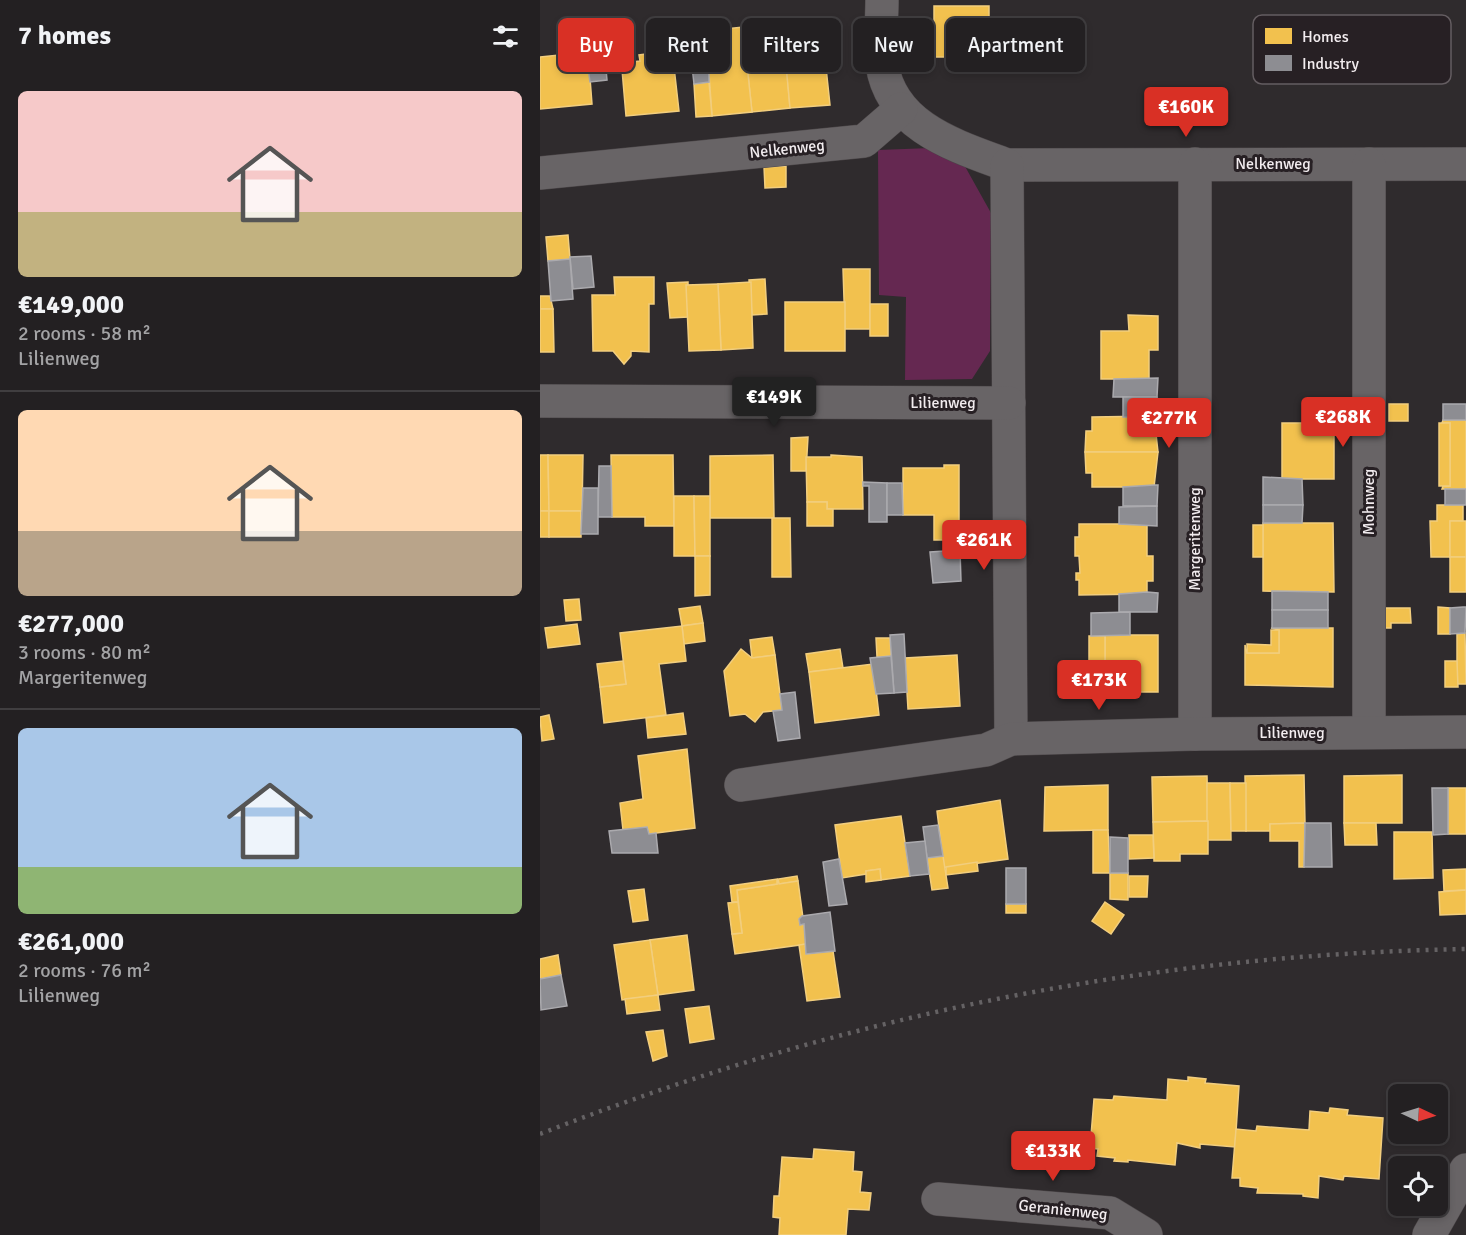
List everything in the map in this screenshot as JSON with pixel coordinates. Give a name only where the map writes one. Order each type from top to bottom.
[{"type":"street","points":[[882,0],[882,65],[889,87],[901,109]]},
{"type":"street","name":"Nelkenweg","points":[[540,173],[864,141],[901,109],[918,125],[949,144],[1007,165],[1466,164]]},
{"type":"street","name":"Margeritenweg","points":[[1195,164],[1195,734]]},
{"type":"street","name":"Mohnweg","points":[[1369,164],[1369,732]]},
{"type":"street","points":[[1007,165],[1011,739]]},
{"type":"street","name":"Lilienweg","points":[[540,401],[1009,403]]},
{"type":"street","name":"Lilienweg","points":[[741,785],[986,750],[1011,739],[1195,734],[1466,732]]},
{"type":"street","points":[[1430,1235],[1466,1170]]},
{"type":"street","name":"Geranienweg","points":[[938,1198],[1110,1213],[1146,1235]]},
{"type":"shaded area","points":[[931,148],[962,161],[991,213],[990,351],[972,379],[905,380],[906,297],[879,295],[878,150]]},
{"type":"building: Homes","points":[[934,6],[989,6],[989,18],[946,18],[946,57],[934,57]]},
{"type":"building: Homes","points":[[742,27],[742,72],[748,72],[752,112],[712,116],[709,72],[730,72],[730,28]]},
{"type":"building: Homes","points":[[646,54],[646,72],[675,72],[679,111],[626,116],[622,72],[634,72],[634,62],[640,61],[639,55]]},
{"type":"building: Homes","points":[[558,55],[558,72],[590,72],[592,104],[540,109],[540,57]]},
{"type":"building: Homes","points":[[748,72],[787,72],[790,108],[752,112]]},
{"type":"building: Homes","points":[[787,72],[826,72],[830,105],[790,108]]},
{"type":"building: Homes","points":[[709,82],[712,116],[696,117],[694,84]]},
{"type":"building: Homes","points":[[786,166],[786,187],[765,188],[764,167]]},
{"type":"building: Homes","points":[[568,235],[570,259],[548,261],[546,237]]},
{"type":"building: Homes","points":[[843,269],[870,269],[870,329],[845,329]]},
{"type":"building: Homes","points":[[614,277],[654,277],[654,304],[649,304],[649,352],[631,351],[631,356],[624,364],[613,351],[593,351],[592,295],[615,295]]},
{"type":"building: Homes","points":[[765,279],[767,314],[752,315],[749,280]]},
{"type":"building: Homes","points":[[688,282],[688,317],[670,318],[667,283]]},
{"type":"building: Homes","points":[[751,282],[753,348],[721,350],[718,284]]},
{"type":"building: Homes","points":[[718,284],[721,350],[689,351],[686,285]]},
{"type":"building: Homes","points":[[540,296],[550,296],[553,309],[540,309]]},
{"type":"building: Homes","points":[[785,302],[845,302],[845,351],[785,351]]},
{"type":"building: Homes","points":[[870,304],[888,304],[888,336],[870,336]]},
{"type":"building: Homes","points":[[540,309],[553,309],[554,352],[540,352]]},
{"type":"building: Homes","points":[[1128,315],[1158,316],[1158,350],[1149,350],[1149,379],[1101,379],[1101,331],[1129,331]]},
{"type":"building: Homes","points":[[1389,404],[1408,404],[1408,421],[1389,421]]},
{"type":"building: Homes","points":[[1154,416],[1158,452],[1085,452],[1086,431],[1092,431],[1092,417]]},
{"type":"building: Homes","points":[[1443,420],[1466,420],[1466,489],[1442,489],[1443,486],[1450,486],[1450,423],[1442,423]]},
{"type":"building: Homes","points":[[1282,423],[1334,423],[1334,479],[1282,479]]},
{"type":"building: Homes","points":[[1439,423],[1450,423],[1450,486],[1439,486]]},
{"type":"building: Homes","points":[[808,437],[806,471],[791,471],[791,438]]},
{"type":"building: Homes","points":[[1085,452],[1158,452],[1154,487],[1092,487],[1092,473],[1086,473]]},
{"type":"building: Homes","points":[[540,455],[548,455],[549,511],[540,511]]},
{"type":"building: Homes","points":[[548,455],[583,455],[582,511],[549,511]]},
{"type":"building: Homes","points":[[611,455],[673,455],[674,526],[645,526],[645,517],[612,517]]},
{"type":"building: Homes","points":[[773,455],[774,518],[710,518],[710,456]]},
{"type":"building: Homes","points":[[831,455],[862,457],[863,509],[827,509],[827,502],[807,502],[806,457],[831,457]]},
{"type":"building: Homes","points":[[944,465],[959,465],[959,540],[934,540],[934,515],[903,515],[903,468],[944,468]]},
{"type":"building: Homes","points":[[674,496],[694,496],[695,556],[674,556]]},
{"type":"building: Homes","points":[[694,496],[710,496],[710,556],[695,556]]},
{"type":"building: Homes","points":[[807,502],[827,502],[827,509],[833,509],[833,526],[807,526]]},
{"type":"building: Homes","points":[[1437,505],[1463,505],[1463,521],[1450,521],[1450,557],[1431,557],[1430,521],[1437,521]]},
{"type":"building: Homes","points":[[540,511],[549,511],[549,537],[540,537]]},
{"type":"building: Homes","points":[[549,511],[581,511],[581,537],[549,537]]},
{"type":"building: Homes","points":[[772,518],[790,518],[791,577],[772,577]]},
{"type":"building: Homes","points":[[1450,521],[1466,521],[1466,557],[1450,557]]},
{"type":"building: Homes","points":[[1263,523],[1333,523],[1334,592],[1263,591]]},
{"type":"building: Homes","points":[[1079,524],[1147,524],[1147,556],[1153,556],[1153,581],[1147,581],[1147,594],[1079,595],[1079,580],[1076,580],[1076,573],[1080,573],[1079,556],[1075,556],[1075,537],[1079,537]]},
{"type":"building: Homes","points":[[1253,525],[1263,525],[1263,557],[1253,557]]},
{"type":"building: Homes","points":[[695,556],[710,556],[710,595],[695,596]]},
{"type":"building: Homes","points":[[1450,557],[1466,557],[1466,592],[1450,592]]},
{"type":"building: Homes","points":[[579,599],[581,620],[566,621],[564,600]]},
{"type":"building: Homes","points":[[700,606],[703,623],[682,626],[679,609]]},
{"type":"building: Homes","points":[[1438,607],[1450,608],[1450,634],[1438,634]]},
{"type":"building: Homes","points":[[1380,608],[1410,608],[1411,623],[1391,623],[1391,628],[1380,628]]},
{"type":"building: Homes","points":[[703,623],[705,641],[684,644],[682,626]]},
{"type":"building: Homes","points":[[577,624],[580,644],[548,648],[545,628]]},
{"type":"building: Homes","points":[[682,626],[686,661],[659,664],[666,715],[604,723],[600,687],[626,684],[620,633]]},
{"type":"building: Homes","points":[[1271,628],[1333,628],[1333,687],[1245,685],[1245,645],[1247,653],[1279,653],[1279,630]]},
{"type":"building: Homes","points":[[1271,630],[1279,630],[1279,653],[1247,653],[1247,644],[1271,645]]},
{"type":"building: Homes","points":[[1465,633],[1466,684],[1457,684],[1457,634]]},
{"type":"building: Homes","points":[[1105,635],[1158,635],[1158,692],[1105,692]]},
{"type":"building: Homes","points":[[1089,636],[1105,636],[1105,668],[1089,668]]},
{"type":"building: Homes","points":[[772,637],[775,655],[752,658],[750,640]]},
{"type":"building: Homes","points":[[876,638],[890,638],[891,656],[877,657]]},
{"type":"building: Homes","points":[[741,649],[752,658],[775,655],[782,710],[763,712],[755,722],[745,714],[730,716],[724,671]]},
{"type":"building: Homes","points":[[840,649],[843,668],[809,672],[806,654]]},
{"type":"building: Homes","points":[[957,655],[960,706],[908,709],[905,658]]},
{"type":"building: Homes","points":[[623,661],[626,684],[600,687],[597,664]]},
{"type":"building: Homes","points":[[1445,661],[1457,661],[1458,687],[1445,687]]},
{"type":"building: Homes","points":[[873,664],[879,715],[815,723],[809,672]]},
{"type":"building: Homes","points":[[683,713],[686,734],[648,738],[646,718]]},
{"type":"building: Homes","points":[[549,715],[554,739],[542,741],[540,717]]},
{"type":"building: Homes","points":[[687,749],[695,828],[649,834],[647,827],[623,830],[620,803],[643,799],[638,756]]},
{"type":"building: Homes","points":[[1304,775],[1305,823],[1270,824],[1270,831],[1246,831],[1245,776]]},
{"type":"building: Homes","points":[[1402,775],[1402,823],[1344,823],[1344,776]]},
{"type":"building: Homes","points":[[1207,776],[1208,821],[1153,822],[1152,777]]},
{"type":"building: Homes","points":[[1207,783],[1230,783],[1231,840],[1207,840]]},
{"type":"building: Homes","points":[[1230,783],[1246,783],[1246,831],[1231,831]]},
{"type":"building: Homes","points":[[1108,785],[1108,830],[1044,831],[1045,787]]},
{"type":"building: Homes","points":[[1448,788],[1466,788],[1466,834],[1448,834]]},
{"type":"building: Homes","points":[[1000,800],[1008,859],[944,868],[937,811]]},
{"type":"building: Homes","points":[[901,816],[910,876],[881,880],[880,869],[842,878],[835,825]]},
{"type":"building: Homes","points":[[1208,821],[1208,854],[1180,854],[1180,861],[1154,861],[1153,822]]},
{"type":"building: Homes","points":[[1305,823],[1304,867],[1299,867],[1299,841],[1270,841],[1270,824]]},
{"type":"building: Homes","points":[[1344,823],[1376,823],[1377,845],[1345,845]]},
{"type":"building: Homes","points":[[1093,830],[1108,830],[1110,873],[1093,873]]},
{"type":"building: Homes","points":[[1394,832],[1432,832],[1433,878],[1394,879]]},
{"type":"building: Homes","points":[[1129,835],[1153,835],[1154,858],[1129,859]]},
{"type":"building: Homes","points":[[943,856],[948,888],[932,890],[927,858]]},
{"type":"building: Homes","points":[[977,862],[978,871],[946,875],[946,867]]},
{"type":"building: Homes","points":[[880,869],[881,880],[866,882],[866,871]]},
{"type":"building: Homes","points":[[1466,869],[1466,890],[1444,891],[1443,870]]},
{"type":"building: Homes","points":[[1110,873],[1128,873],[1128,900],[1110,899]]},
{"type":"building: Homes","points":[[797,876],[798,881],[779,884],[778,879]]},
{"type":"building: Homes","points":[[1129,876],[1148,876],[1147,897],[1129,897]]},
{"type":"building: Homes","points":[[777,879],[779,884],[798,881],[803,918],[799,919],[800,925],[804,924],[807,944],[735,954],[732,934],[742,933],[737,890],[777,884]]},
{"type":"building: Homes","points":[[777,879],[777,884],[737,890],[738,902],[732,902],[730,886]]},
{"type":"building: Homes","points":[[644,889],[648,920],[633,922],[628,891]]},
{"type":"building: Homes","points":[[1466,890],[1466,914],[1440,915],[1439,892]]},
{"type":"building: Homes","points":[[738,902],[742,933],[732,934],[728,903]]},
{"type":"building: Homes","points":[[1105,902],[1124,915],[1111,934],[1092,921]]},
{"type":"building: Homes","points":[[1006,904],[1026,904],[1026,913],[1006,913]]},
{"type":"building: Homes","points":[[687,935],[694,990],[658,995],[650,940]]},
{"type":"building: Homes","points":[[650,940],[658,995],[622,1000],[614,945]]},
{"type":"building: Homes","points":[[805,944],[806,954],[833,951],[840,997],[807,1001],[799,945]]},
{"type":"building: Homes","points":[[558,955],[561,975],[540,979],[540,959]]},
{"type":"building: Homes","points":[[658,995],[660,1010],[627,1014],[625,999]]},
{"type":"building: Homes","points":[[709,1006],[714,1039],[690,1043],[685,1009]]},
{"type":"building: Homes","points":[[663,1030],[667,1056],[653,1061],[646,1032]]},
{"type":"building: Homes","points":[[1188,1077],[1206,1079],[1205,1083],[1239,1086],[1235,1147],[1200,1144],[1200,1148],[1177,1143],[1175,1165],[1128,1160],[1128,1162],[1114,1161],[1115,1158],[1097,1156],[1098,1149],[1090,1148],[1094,1099],[1113,1100],[1114,1096],[1167,1100],[1168,1079],[1188,1081]]},
{"type":"building: Homes","points":[[1330,1108],[1348,1110],[1347,1115],[1383,1118],[1379,1179],[1344,1176],[1343,1180],[1319,1176],[1318,1198],[1303,1196],[1303,1194],[1257,1193],[1258,1188],[1240,1186],[1240,1178],[1232,1178],[1236,1129],[1256,1131],[1257,1126],[1309,1130],[1310,1111],[1329,1113]]},
{"type":"building: Homes","points":[[814,1149],[854,1152],[853,1171],[862,1172],[860,1192],[871,1193],[869,1210],[848,1209],[846,1235],[779,1235],[780,1218],[773,1217],[774,1196],[779,1196],[782,1157],[813,1159]]},
{"type":"building: Industry","points":[[589,72],[606,72],[607,80],[590,82]]},
{"type":"building: Industry","points":[[693,72],[709,72],[709,82],[694,84]]},
{"type":"building: Industry","points":[[591,256],[594,287],[573,289],[570,257]]},
{"type":"building: Industry","points":[[570,259],[573,299],[551,301],[548,261]]},
{"type":"building: Industry","points":[[1158,378],[1157,397],[1113,397],[1114,379]]},
{"type":"building: Industry","points":[[1123,397],[1157,397],[1158,418],[1123,417]]},
{"type":"building: Industry","points":[[1443,404],[1466,404],[1466,420],[1443,420]]},
{"type":"building: Industry","points":[[599,466],[611,466],[612,517],[598,517]]},
{"type":"building: Industry","points":[[1263,477],[1302,479],[1303,505],[1263,505]]},
{"type":"building: Industry","points":[[863,482],[887,483],[887,522],[869,522],[869,486],[863,486]]},
{"type":"building: Industry","points":[[887,483],[902,483],[903,515],[887,515]]},
{"type":"building: Industry","points":[[1158,485],[1157,506],[1123,506],[1123,487]]},
{"type":"building: Industry","points":[[583,488],[598,488],[598,534],[581,534]]},
{"type":"building: Industry","points":[[1445,489],[1466,489],[1466,505],[1445,505]]},
{"type":"building: Industry","points":[[1263,505],[1303,505],[1302,523],[1263,523]]},
{"type":"building: Industry","points":[[1157,506],[1157,526],[1119,524],[1119,507]]},
{"type":"building: Industry","points":[[960,550],[961,581],[933,583],[930,552]]},
{"type":"building: Industry","points":[[1272,591],[1328,592],[1328,610],[1272,610]]},
{"type":"building: Industry","points":[[1158,593],[1157,612],[1119,612],[1119,594]]},
{"type":"building: Industry","points":[[1466,607],[1465,633],[1450,634],[1450,608]]},
{"type":"building: Industry","points":[[1272,610],[1328,610],[1328,628],[1272,628]]},
{"type":"building: Industry","points":[[1130,612],[1130,635],[1091,636],[1091,613]]},
{"type":"building: Industry","points":[[904,634],[907,692],[894,693],[890,635]]},
{"type":"building: Industry","points":[[891,656],[894,693],[876,694],[870,658]]},
{"type":"building: Industry","points":[[795,692],[800,738],[778,741],[773,711],[782,710],[780,694]]},
{"type":"building: Industry","points":[[1432,788],[1448,788],[1448,834],[1433,835]]},
{"type":"building: Industry","points":[[1305,823],[1331,823],[1332,867],[1304,867]]},
{"type":"building: Industry","points":[[938,825],[943,856],[927,858],[923,827]]},
{"type":"building: Industry","points":[[647,827],[649,834],[656,833],[658,853],[612,853],[609,831]]},
{"type":"building: Industry","points":[[1110,837],[1128,838],[1128,873],[1110,873]]},
{"type":"building: Industry","points":[[925,841],[929,874],[910,876],[905,843]]},
{"type":"building: Industry","points":[[839,859],[847,904],[829,906],[823,862]]},
{"type":"building: Industry","points":[[1006,868],[1026,868],[1026,904],[1006,904]]},
{"type":"building: Industry","points":[[830,912],[835,951],[806,954],[804,924],[800,925],[799,919],[802,916]]},
{"type":"building: Industry","points":[[561,975],[567,1006],[541,1010],[540,979]]},
{"type":"railway","points":[[540,1134],[653,1092],[767,1056],[880,1025],[995,1000],[1110,979],[1227,964],[1346,954],[1466,949]]}]
